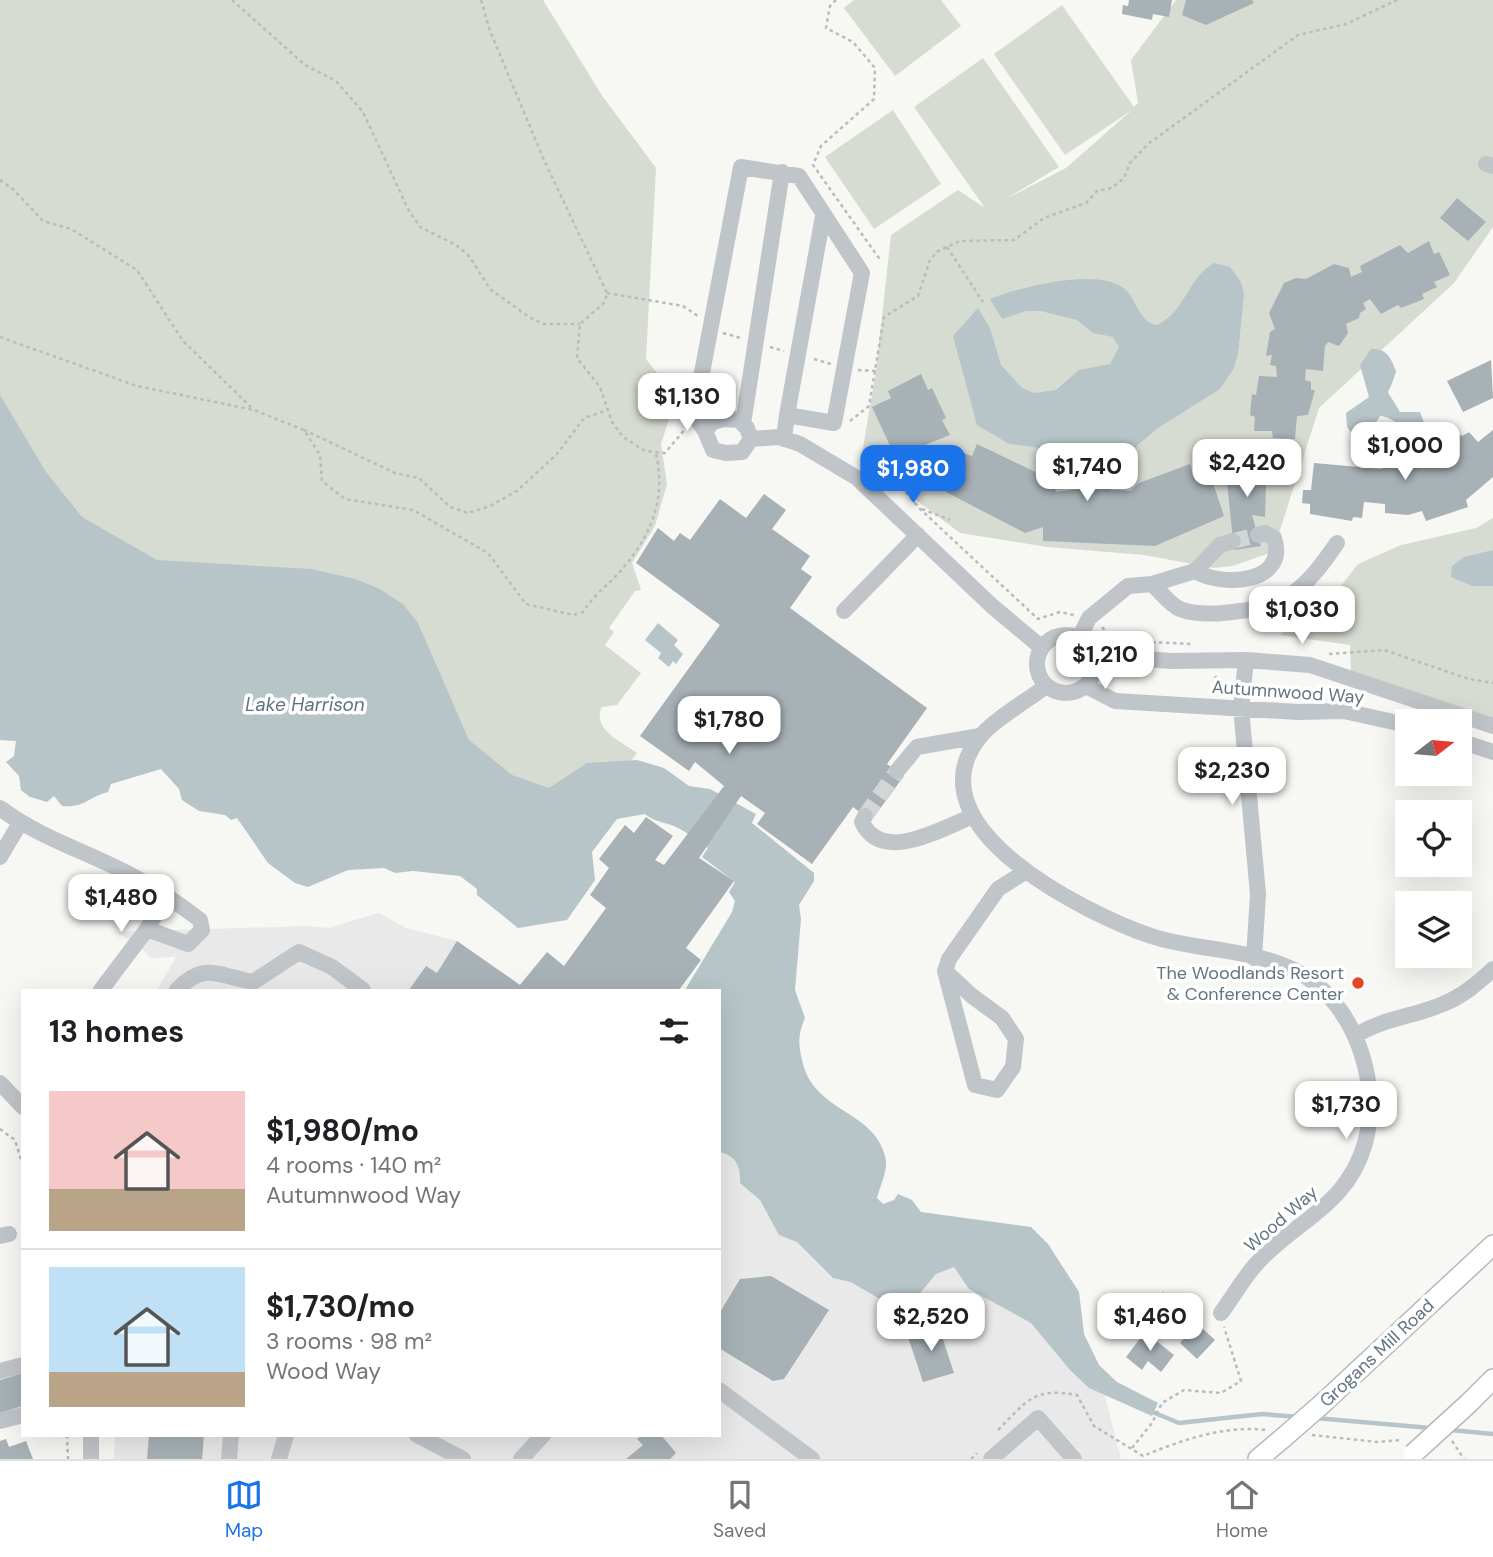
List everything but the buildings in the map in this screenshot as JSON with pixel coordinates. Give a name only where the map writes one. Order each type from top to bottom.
[{"type":"main road","name":"Grogans Mill Road","points":[[1258,1459],[1322,1404],[1493,1245]]},
{"type":"main road","points":[[1411,1451],[1469,1403],[1493,1379]]},
{"type":"street","points":[[782,172],[742,452],[713,450],[694,415],[741,167],[782,172],[799,176],[862,273],[834,423],[787,415]]},
{"type":"street","points":[[784,439],[824,216]]},
{"type":"street","points":[[705,431],[713,422],[724,419],[739,420],[747,431],[784,439],[827,457],[857,478],[992,606],[1041,648]]},
{"type":"street","points":[[1195,572],[1208,579],[1231,581],[1253,578],[1272,567],[1278,550],[1274,538],[1265,534],[1258,535]]},
{"type":"street","points":[[844,611],[918,535]]},
{"type":"street","points":[[1079,638],[1089,618],[1128,586],[1152,584],[1195,572],[1220,545],[1233,541]]},
{"type":"street","points":[[1152,584],[1180,609],[1214,613],[1247,610],[1284,601],[1311,580],[1337,543]]},
{"type":"street","points":[[1059,635],[1079,638],[1094,655],[1094,671],[1086,686],[1069,693],[1046,687],[1036,667],[1041,648],[1059,635]]},
{"type":"street","name":"Autumnwood Way","points":[[1094,655],[1171,661],[1246,660],[1310,665],[1493,726]]},
{"type":"street","points":[[1246,660],[1241,708],[1259,915],[1254,958]]},
{"type":"street","name":"Autumnwood Way","points":[[1086,686],[1115,701],[1298,712],[1343,711],[1395,722]]},
{"type":"street","points":[[865,816],[862,822],[867,831],[881,842],[903,842],[973,816],[966,795],[964,774],[970,754],[980,736],[1046,687]]},
{"type":"street","points":[[897,771],[917,747],[980,736]]},
{"type":"street","points":[[1472,745],[1493,752]]},
{"type":"street","points":[[0,808],[20,823],[130,874],[167,895],[200,920],[202,930],[188,944],[147,929]]},
{"type":"street","name":"Wood Way","points":[[973,816],[995,844],[1025,872],[1079,905],[1152,936],[1254,958],[1307,977],[1332,999],[1355,1036],[1368,1081],[1370,1111],[1366,1141],[1358,1163],[1328,1205],[1258,1262],[1221,1313]]},
{"type":"street","points":[[0,857],[20,823]]},
{"type":"street","points":[[946,971],[972,996],[1002,1018],[1016,1039],[1013,1067],[997,1090],[975,1084],[946,971],[949,959],[998,889],[1025,872]]},
{"type":"street","points":[[102,989],[147,929],[167,895]]},
{"type":"street","points":[[178,989],[187,979],[208,970],[253,982],[299,952],[332,967],[362,989]]},
{"type":"street","points":[[1355,1036],[1375,1023],[1442,1005],[1472,989],[1493,969]]},
{"type":"street","points":[[0,1083],[21,1099]]},
{"type":"street","points":[[0,1371],[21,1366]]},
{"type":"street","points":[[721,1391],[812,1459]]},
{"type":"street","points":[[0,1421],[21,1416]]},
{"type":"street","points":[[985,1455],[1038,1418],[1074,1459]]},
{"type":"street","points":[[91,1437],[91,1459]]},
{"type":"street","points":[[229,1459],[231,1437]]},
{"type":"street","points":[[279,1459],[285,1437]]},
{"type":"street","points":[[421,1437],[463,1459]]},
{"type":"street","points":[[520,1459],[541,1437]]},
{"type":"path","points":[[232,0],[305,65],[336,81],[363,112],[408,209],[420,227],[456,245],[469,256],[490,289],[529,317],[543,324],[580,324],[605,302],[607,293],[544,160],[490,31],[481,0]]},
{"type":"path","points":[[836,0],[830,6],[826,28],[853,42],[875,68],[874,99],[821,146],[813,164],[881,261]]},
{"type":"path","points":[[845,425],[869,405],[884,317],[918,296],[930,260],[947,247],[970,240],[1004,243],[1014,240],[1044,218],[1086,203],[1097,191],[1112,188],[1124,178],[1130,163],[1157,137],[1298,35],[1346,24],[1397,0]]},
{"type":"path","points":[[0,180],[15,190],[43,221],[71,229],[137,270],[183,341],[254,410]]},
{"type":"path","points":[[947,247],[983,302]]},
{"type":"path","points":[[580,324],[577,358],[600,387],[608,410],[623,437],[656,454],[671,449],[694,415]]},
{"type":"path","points":[[0,337],[137,386],[254,410],[304,430],[395,473],[419,478],[450,507],[468,513],[490,506],[517,491],[551,460],[584,418],[608,410]]},
{"type":"path","points":[[304,430],[320,456],[322,481],[345,499],[413,510],[488,553],[526,604],[573,615],[583,612],[592,598],[623,569],[648,530],[662,486],[656,454]]},
{"type":"path","points":[[875,473],[904,490],[919,508],[1038,619],[1060,612],[1089,618],[1112,640],[1201,644]]},
{"type":"path","points":[[919,508],[950,520]]},
{"type":"path","points":[[1323,654],[1384,650],[1469,679],[1493,683]]},
{"type":"path","points":[[0,1129],[15,1140],[21,1160]]},
{"type":"path","points":[[1132,1449],[1152,1423],[1162,1403],[1184,1390],[1221,1393],[1241,1381],[1221,1313]]},
{"type":"path","points":[[996,1433],[1030,1397],[1051,1390],[1077,1395],[1094,1426],[1143,1456],[1182,1439],[1249,1428],[1377,1442],[1411,1451]]},
{"type":"path","points":[[67,1437],[68,1459]]},
{"type":"path","points":[[1449,1437],[1464,1459]]},
{"type":"path","points":[[971,1459],[985,1455]]},
{"type":"shaded area","points":[[0,0],[543,0],[603,97],[656,168],[646,359],[664,382],[672,410],[661,444],[667,484],[655,526],[632,563],[641,590],[635,591],[609,628],[614,632],[605,645],[641,673],[617,705],[602,707],[600,715],[604,728],[637,753],[602,800],[582,812],[0,607]]},
{"type":"shaded area","points":[[854,0],[941,0],[961,26],[895,76],[844,8]]},
{"type":"shaded area","points":[[1176,0],[1493,0],[1493,227],[1454,283],[1319,408],[1273,552],[1232,566],[1214,568],[1144,555],[1047,547],[960,533],[861,459],[876,371],[891,235],[958,190],[985,208],[914,107],[983,58],[1059,167],[1004,200],[1066,168],[1132,110],[1065,155],[994,54],[1062,5],[1134,107],[1138,103],[1131,60]]},
{"type":"shaded area","points":[[893,110],[941,184],[874,229],[825,157]]},
{"type":"shaded area","points":[[1493,518],[1493,718],[1472,711],[1472,709],[1464,709],[1351,674],[1350,645],[1280,635],[1337,591],[1358,564],[1401,545],[1476,528]]},
{"type":"shaded area","points":[[379,913],[406,928],[457,941],[520,985],[535,966],[567,989],[158,989],[176,957],[150,958],[137,943],[115,932],[308,926],[328,928]]},
{"type":"shaded area","points":[[721,1097],[871,1226],[1031,1300],[1104,1392],[1121,1459],[114,1459],[115,1437],[721,1437]]},
{"type":"water","points":[[1214,263],[1230,267],[1241,282],[1244,294],[1234,368],[1220,389],[1158,428],[1133,449],[1122,454],[1087,454],[1067,466],[1059,466],[1036,447],[1009,444],[977,425],[953,336],[978,308],[990,328],[1001,365],[1022,388],[1034,393],[1056,390],[1079,370],[1110,364],[1119,347],[1113,337],[1093,333],[1077,320],[1041,311],[1026,311],[1002,319],[990,299],[1020,289],[1060,281],[1098,280],[1114,283],[1126,290],[1147,321],[1157,325],[1174,312],[1198,278]]},
{"type":"water","points":[[1371,349],[1381,350],[1390,358],[1396,371],[1388,392],[1400,412],[1420,412],[1425,425],[1418,432],[1380,416],[1373,427],[1362,433],[1353,435],[1347,427],[1346,413],[1369,397],[1360,365]]},
{"type":"water","name":"Lake Harrison","points":[[0,395],[46,472],[82,517],[157,560],[312,569],[355,579],[378,588],[403,604],[418,623],[469,740],[512,775],[549,788],[587,763],[637,760],[664,768],[689,786],[710,789],[756,814],[752,823],[814,873],[814,881],[799,905],[801,919],[795,990],[805,1018],[799,1044],[802,1060],[808,1077],[818,1091],[869,1129],[878,1141],[885,1156],[886,1167],[877,1198],[883,1204],[894,1200],[898,1194],[912,1200],[921,1212],[1031,1227],[1048,1244],[1079,1292],[1084,1334],[1099,1365],[1117,1382],[1158,1403],[1152,1416],[1089,1388],[1070,1370],[1031,1323],[969,1289],[954,1267],[936,1274],[911,1304],[901,1308],[888,1304],[851,1282],[833,1278],[797,1242],[779,1235],[760,1200],[740,1183],[740,1172],[736,1163],[730,1156],[721,1153],[721,989],[686,989],[732,912],[735,901],[729,892],[735,882],[702,857],[708,848],[682,830],[645,814],[617,819],[592,852],[595,880],[567,920],[518,928],[477,895],[477,889],[460,876],[413,871],[395,873],[384,868],[348,870],[308,887],[295,883],[268,863],[237,818],[231,820],[225,815],[199,811],[182,800],[179,789],[161,769],[111,784],[108,792],[81,804],[62,806],[54,796],[47,802],[30,797],[21,790],[19,776],[6,762],[14,756],[16,741],[0,740]]},
{"type":"water","points":[[1493,550],[1493,586],[1472,586],[1451,577],[1452,566],[1464,557]]},
{"type":"water","points":[[658,623],[678,640],[674,645],[683,654],[676,664],[673,661],[669,667],[658,658],[661,653],[645,640]]},
{"type":"waterway","points":[[1150,1411],[1179,1423],[1262,1414],[1299,1417]]},
{"type":"waterway","points":[[1315,1418],[1431,1428]]},
{"type":"waterway","points":[[1451,1430],[1493,1434]]},
{"type":"tunnel","points":[[1233,541],[1258,535]]},
{"type":"tunnel","points":[[865,816],[897,771]]},
{"type":"place","name":"The Woodlands Resort & Conference Center","points":[[1358,983]]}]
